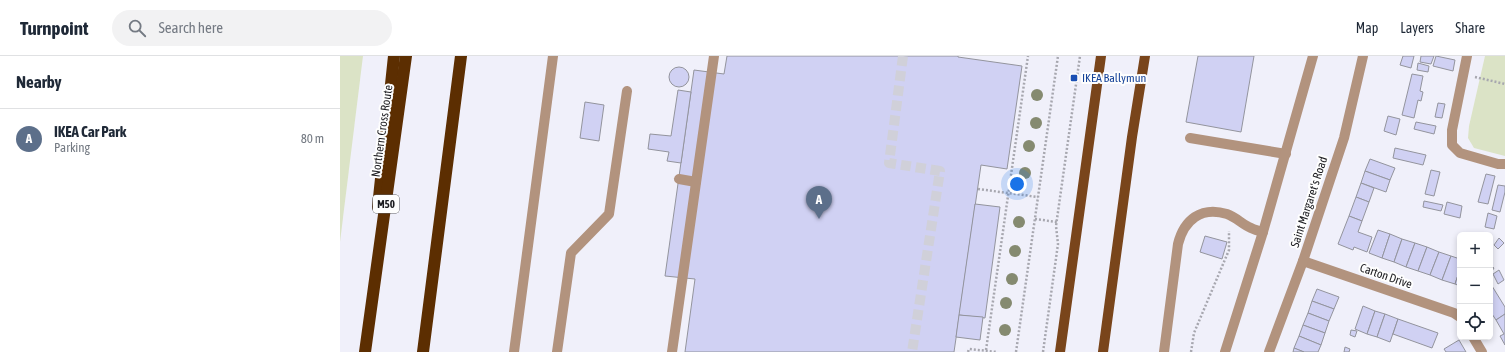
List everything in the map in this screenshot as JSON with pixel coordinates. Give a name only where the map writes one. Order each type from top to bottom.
[{"type":"highway","points":[[365,352],[381,166],[394,56]]},
{"type":"highway","name":"Northern Cross Route","points":[[365,352],[406,56]]},
{"type":"highway","points":[[423,352],[461,56]]},
{"type":"main road","points":[[1060,352],[1101,56]]},
{"type":"main road","points":[[1103,352],[1144,56]]},
{"type":"street","points":[[514,352],[554,56]]},
{"type":"street","points":[[672,352],[714,56]]},
{"type":"street","points":[[1225,352],[1263,232],[1313,56]]},
{"type":"street","name":"Saint Margaret's Road","points":[[1269,352],[1303,261],[1344,138],[1363,56]]},
{"type":"street","points":[[1467,56],[1452,130],[1452,145],[1460,153],[1498,164],[1505,164]]},
{"type":"street","points":[[557,352],[571,253],[609,214],[627,91]]},
{"type":"street","points":[[1190,138],[1286,154]]},
{"type":"street","points":[[679,179],[696,182]]},
{"type":"street","points":[[1164,352],[1178,244],[1185,226],[1194,218],[1205,213],[1217,212],[1234,217],[1250,228],[1263,232]]},
{"type":"street","name":"Carton Drive","points":[[1303,261],[1457,315]]},
{"type":"street","points":[[1475,340],[1482,352]]},
{"type":"path","points":[[986,350],[1028,56]]},
{"type":"path","points":[[1016,352],[1058,56]]},
{"type":"path","points":[[1043,352],[1058,244],[1057,222],[1080,56]]},
{"type":"path","points":[[1463,74],[1505,84]]},
{"type":"path","points":[[978,189],[1038,197]]},
{"type":"path","points":[[1191,352],[1194,332],[1229,250],[1229,228],[1234,217]]},
{"type":"path","points":[[1035,219],[1057,222]]},
{"type":"path","points":[[968,352],[969,349],[997,352]]},
{"type":"green space","points":[[340,56],[363,56],[340,242]]},
{"type":"green space","points":[[1485,56],[1505,56],[1505,156],[1474,148],[1468,138],[1469,126]]},
{"type":"building","points":[[727,56],[958,56],[1022,66],[1007,169],[981,165],[954,352],[685,352],[695,279],[665,276],[694,70],[724,74]]},
{"type":"building","points":[[1198,56],[1254,56],[1241,132],[1186,122]]},
{"type":"building","points":[[1403,56],[1414,56],[1411,68],[1400,65]]},
{"type":"building","points":[[1421,56],[1434,56],[1431,64],[1420,62]]},
{"type":"building","points":[[1436,56],[1455,60],[1453,71],[1433,66]]},
{"type":"building","points":[[1418,63],[1429,66],[1428,72],[1417,70]]},
{"type":"building","points":[[675,67],[683,67],[689,73],[689,81],[683,87],[675,87],[669,81],[669,73]]},
{"type":"building","points":[[1412,74],[1423,76],[1420,91],[1423,92],[1421,101],[1418,100],[1414,118],[1402,115]]},
{"type":"building","points":[[678,90],[691,92],[681,163],[667,161],[669,152],[648,149],[650,134],[671,136]]},
{"type":"building","points":[[585,102],[604,105],[599,141],[580,138]]},
{"type":"building","points":[[1438,103],[1445,104],[1442,118],[1435,117]]},
{"type":"building","points":[[1388,116],[1400,119],[1396,135],[1384,131]]},
{"type":"building","points":[[1416,122],[1436,126],[1434,134],[1414,129]]},
{"type":"building","points":[[1395,148],[1426,155],[1423,165],[1393,158]]},
{"type":"building","points":[[1370,159],[1395,168],[1390,180],[1365,171]]},
{"type":"building","points":[[1431,170],[1440,172],[1434,196],[1425,194]]},
{"type":"building","points":[[1365,171],[1390,180],[1386,192],[1361,183]]},
{"type":"building","points":[[1486,174],[1495,176],[1488,204],[1478,202]]},
{"type":"building","points":[[1361,183],[1374,188],[1369,202],[1356,197]]},
{"type":"building","points":[[1498,185],[1505,186],[1500,212],[1492,210]]},
{"type":"building","points":[[1356,197],[1369,202],[1362,221],[1349,216]]},
{"type":"building","points":[[1424,201],[1443,205],[1441,211],[1423,207]]},
{"type":"building","points":[[1447,202],[1462,206],[1460,218],[1444,214]]},
{"type":"building","points":[[975,204],[1000,207],[985,318],[959,315]]},
{"type":"building","points":[[1488,213],[1497,216],[1494,229],[1485,227]]},
{"type":"building","points":[[1349,216],[1362,221],[1358,232],[1372,237],[1367,252],[1354,247],[1353,250],[1338,244]]},
{"type":"building","points":[[1378,230],[1390,234],[1382,258],[1369,253]]},
{"type":"building","points":[[1390,234],[1402,239],[1394,262],[1382,258]]},
{"type":"building","points":[[1205,236],[1227,242],[1222,259],[1200,252]]},
{"type":"building","points":[[1499,238],[1504,243],[1498,249],[1494,245]]},
{"type":"building","points":[[1402,239],[1415,243],[1406,267],[1394,262]]},
{"type":"building","points":[[1415,243],[1427,247],[1418,271],[1406,267]]},
{"type":"building","points":[[1427,247],[1439,252],[1430,275],[1418,271]]},
{"type":"building","points":[[1439,252],[1451,256],[1442,280],[1430,275]]},
{"type":"building","points":[[1451,256],[1457,258],[1457,278],[1455,284],[1442,280]]},
{"type":"building","points":[[1499,270],[1504,280],[1498,284],[1493,274]]},
{"type":"building","points":[[1493,288],[1505,307],[1505,314],[1496,320],[1493,316]]},
{"type":"building","points":[[1317,289],[1339,297],[1334,309],[1312,301]]},
{"type":"building","points":[[1312,301],[1334,309],[1329,321],[1308,313]]},
{"type":"building","points":[[1363,306],[1375,311],[1367,334],[1355,329]]},
{"type":"building","points":[[1375,311],[1385,314],[1377,337],[1367,334]]},
{"type":"building","points":[[1308,313],[1329,321],[1325,333],[1303,325]]},
{"type":"building","points":[[1385,314],[1398,319],[1390,342],[1377,337]]},
{"type":"building","points":[[1505,314],[1505,345],[1500,336],[1504,334],[1496,320]]},
{"type":"building","points":[[959,315],[983,317],[980,340],[956,337]]},
{"type":"building","points":[[1398,319],[1438,333],[1432,348],[1393,334]]},
{"type":"building","points":[[1303,325],[1325,333],[1321,345],[1299,336]]},
{"type":"building","points":[[1351,330],[1357,331],[1355,337],[1350,335]]},
{"type":"building","points":[[1299,336],[1321,345],[1318,352],[1304,352],[1294,348]]},
{"type":"building","points":[[1459,340],[1466,352],[1446,352],[1444,349]]},
{"type":"building","points":[[1345,347],[1350,349],[1349,352],[1344,352]]},
{"type":"building","points":[[1294,348],[1304,352],[1293,352]]},
{"type":"tunnel","points":[[903,56],[889,163],[940,171],[912,352]]},
{"type":"place","name":"IKEA Ballymun","points":[[1074,78]]},
{"type":"place","name":"IKEA Car Park","points":[[819,219]]}]
